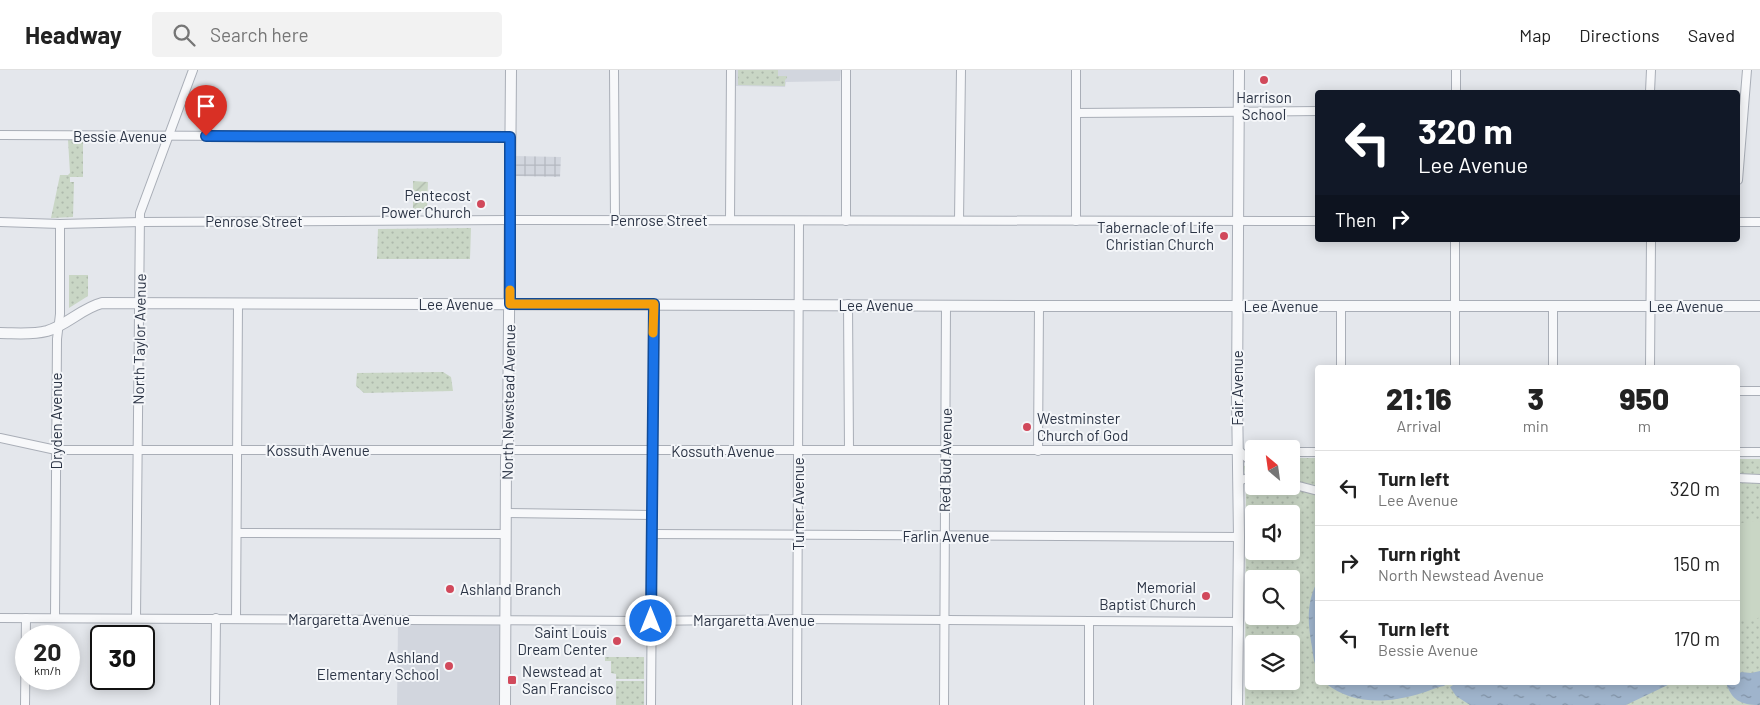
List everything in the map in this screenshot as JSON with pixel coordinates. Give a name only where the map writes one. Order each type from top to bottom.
[{"type":"street","name":"North Taylor Avenue","points":[[136,618],[140,213],[193,70]]},
{"type":"street","name":"North Newstead Avenue","points":[[505,705],[511,70]]},
{"type":"street","points":[[614,70],[616,220]]},
{"type":"street","points":[[730,220],[731,70]]},
{"type":"street","points":[[846,70],[846,221]]},
{"type":"street","points":[[960,220],[961,70]]},
{"type":"street","points":[[1076,70],[1076,221]]},
{"type":"street","name":"Fair Avenue","points":[[1238,705],[1239,70]]},
{"type":"street","points":[[1456,70],[1456,90]]},
{"type":"street","points":[[1650,90],[1651,70]]},
{"type":"street","points":[[1740,156],[1747,70]]},
{"type":"street","points":[[1076,113],[1315,111]]},
{"type":"street","name":"Bessie Avenue","points":[[0,135],[510,137]]},
{"type":"street","name":"Penrose Street","points":[[0,222],[60,224],[510,220],[1315,222]]},
{"type":"street","name":"Turner Avenue","points":[[797,705],[799,221]]},
{"type":"street","points":[[1740,222],[1760,222]]},
{"type":"street","name":"Dryden Avenue","points":[[55,618],[60,224]]},
{"type":"street","points":[[1455,242],[1456,365]]},
{"type":"street","points":[[1650,365],[1651,242]]},
{"type":"street","name":"Lee Avenue","points":[[0,333],[48,331],[102,303],[1760,306]]},
{"type":"street","points":[[236,619],[238,304]]},
{"type":"street","points":[[651,705],[654,304]]},
{"type":"street","points":[[848,304],[849,450]]},
{"type":"street","name":"Red Bud Avenue","points":[[944,705],[946,305]]},
{"type":"street","points":[[1038,450],[1039,306]]},
{"type":"street","points":[[1340,365],[1341,306]]},
{"type":"street","points":[[1553,306],[1553,365]]},
{"type":"street","points":[[1740,391],[1760,391]]},
{"type":"street","name":"Kossuth Avenue","points":[[0,438],[56,450],[1238,450]]},
{"type":"street","points":[[1238,450],[1245,456]]},
{"type":"street","points":[[1300,452],[1315,452]]},
{"type":"street","points":[[1740,452],[1760,452]]},
{"type":"street","points":[[1740,478],[1760,479]]},
{"type":"street","points":[[1238,481],[1245,479]]},
{"type":"street","points":[[1300,486],[1315,490]]},
{"type":"street","points":[[506,513],[652,515]]},
{"type":"street","points":[[237,533],[506,534]]},
{"type":"street","name":"Farlin Avenue","points":[[652,534],[1239,537]]},
{"type":"street","name":"Margaretta Avenue","points":[[0,618],[651,621],[798,619],[1238,622]]},
{"type":"street","points":[[24,705],[26,618]]},
{"type":"street","points":[[215,705],[216,618]]},
{"type":"street","points":[[1089,621],[1090,705]]},
{"type":"shaded area","points":[[736,70],[841,70],[840,81],[786,82],[785,87],[736,86]]},
{"type":"shaded area","points":[[516,156],[561,157],[560,177],[515,176]]},
{"type":"shaded area","name":"Ashland Elementary School","points":[[398,623],[499,625],[501,705],[397,705]]},
{"type":"green space","points":[[738,70],[778,70],[778,76],[787,76],[785,86],[738,85]]},
{"type":"green space","points":[[68,140],[83,140],[83,177],[70,177],[70,182],[74,182],[73,217],[51,218],[60,175],[68,175],[70,173]]},
{"type":"green space","points":[[413,181],[428,182],[427,209],[413,209]]},
{"type":"green space","points":[[471,228],[470,259],[377,259],[378,229]]},
{"type":"green space","points":[[69,275],[88,275],[88,296],[69,308]]},
{"type":"green space","points":[[443,372],[451,377],[453,391],[364,393],[356,386],[357,373]]},
{"type":"green space","points":[[1300,458],[1315,458],[1315,685],[1740,685],[1740,459],[1760,459],[1760,705],[1245,705],[1245,690],[1300,690],[1300,635],[1245,635],[1245,625],[1300,625],[1300,570],[1246,570],[1246,560],[1300,560],[1300,505],[1246,505],[1246,495],[1300,495]]},
{"type":"green space","points":[[1751,521],[1760,522],[1760,617],[1743,621],[1740,620],[1740,524]]},
{"type":"green space","points":[[605,657],[644,657],[644,679],[616,679],[616,674],[611,673],[611,661],[605,661]]},
{"type":"green space","points":[[616,681],[644,681],[644,705],[616,705]]},
{"type":"water","points":[[1315,586],[1315,663],[1309,622]]},
{"type":"water","points":[[1760,671],[1760,705],[1742,703],[1731,694],[1727,685],[1740,685],[1740,673]]},
{"type":"water","points":[[1328,685],[1445,685],[1409,697],[1383,700],[1359,699]]},
{"type":"water","points":[[1453,685],[1668,685],[1626,705],[1470,705],[1456,696],[1450,687]]},
{"type":"slow traffic","points":[[510,290],[510,304],[654,304],[653,333]]},
{"type":"place","name":"Harrison School","points":[[1264,80]]},
{"type":"place","name":"Pentecost Power Church","points":[[481,204]]},
{"type":"place","name":"Tabernacle of Life Christian Church","points":[[1224,236]]},
{"type":"place","name":"Westminster Church of God","points":[[1027,427]]},
{"type":"place","name":"Ashland Branch","points":[[450,589]]},
{"type":"place","name":"Memorial Baptist Church","points":[[1206,596]]},
{"type":"place","name":"Saint Louis Dream Center","points":[[617,641]]},
{"type":"place","name":"Ashland Elementary School","points":[[449,666]]},
{"type":"place","name":"Newstead at San Francisco","points":[[512,680]]},
{"type":"route","points":[[206,136],[510,137],[510,304],[654,304],[651,621]]}]
